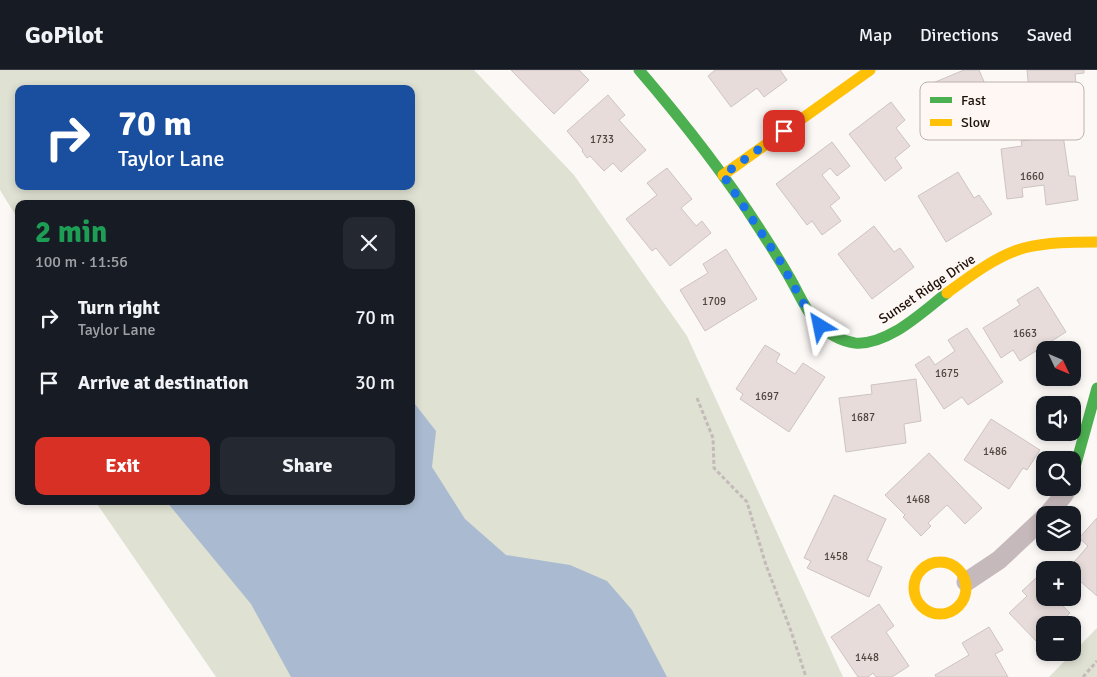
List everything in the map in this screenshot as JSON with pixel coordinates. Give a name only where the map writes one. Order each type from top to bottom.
[{"type":"street","name":"Sunset Ridge Drive","points":[[639,70],[701,145],[723,175],[780,261],[810,315],[832,336],[846,341],[861,343],[878,340],[894,332],[971,276],[1001,258],[1024,248],[1058,243],[1097,242]]},
{"type":"street","points":[[723,175],[870,70]]},
{"type":"street","points":[[1080,451],[1097,388]]},
{"type":"street","points":[[1054,506],[1063,496]]},
{"type":"street","points":[[966,582],[999,560],[1036,525]]},
{"type":"street","points":[[948,562],[963,573],[966,582],[967,590],[960,605],[946,614],[929,612],[917,601],[914,593],[917,575],[930,563],[948,562]]},
{"type":"path","points":[[697,398],[713,438],[714,468],[748,502],[766,565],[806,677]]},
{"type":"path","points":[[1083,677],[1097,661]]},
{"type":"shaded area","points":[[0,70],[474,70],[574,175],[687,336],[843,677],[216,677],[98,505],[415,505],[415,200],[15,200],[15,214],[0,190]]},
{"type":"shaded area","points":[[1097,628],[1097,677],[1049,677],[1065,661],[1081,661],[1081,644]]},
{"type":"water","points":[[415,404],[436,431],[432,467],[465,519],[506,555],[570,565],[607,581],[632,610],[667,677],[291,677],[251,604],[169,505],[415,505]]},
{"type":"building","points":[[511,70],[579,70],[589,80],[554,114]]},
{"type":"building","points":[[715,70],[780,70],[787,80],[764,97],[757,88],[731,107],[708,76]]},
{"type":"building","points":[[964,70],[979,70],[984,82],[935,82]]},
{"type":"building","points":[[1027,70],[1084,70],[1084,73],[1075,74],[1076,82],[1028,82]]},
{"type":"building","points":[[608,95],[625,115],[619,120],[646,150],[621,172],[613,163],[604,171],[590,156],[587,158],[583,150],[567,131]]},
{"type":"building","points":[[891,102],[905,120],[896,128],[910,146],[895,158],[902,168],[885,181],[849,134]]},
{"type":"building","points":[[1064,140],[1069,176],[1075,176],[1078,200],[1046,205],[1044,185],[1022,188],[1023,197],[1007,199],[1001,149],[1022,146],[1021,141]]},
{"type":"building","points":[[832,142],[850,166],[837,176],[830,168],[822,175],[840,198],[830,206],[841,221],[822,235],[812,221],[807,225],[776,184]]},
{"type":"building","points":[[667,168],[692,199],[681,208],[696,226],[702,221],[711,233],[670,266],[656,248],[652,251],[626,219],[657,195],[647,183]]},
{"type":"building","points":[[958,172],[974,198],[979,195],[992,214],[946,242],[918,196]]},
{"type":"building","points":[[874,226],[894,252],[900,248],[914,267],[872,299],[838,254]]},
{"type":"building","points":[[726,249],[757,299],[705,331],[680,290],[708,273],[703,264]]},
{"type":"building","points":[[1038,287],[1066,332],[1052,341],[1036,341],[1036,351],[1020,361],[1013,350],[1001,358],[983,328],[1020,305],[1017,300]]},
{"type":"building","points":[[967,328],[1003,382],[968,405],[962,397],[944,409],[915,365],[929,356],[935,365],[955,351],[948,340]]},
{"type":"building","points":[[765,345],[780,354],[776,362],[795,374],[803,363],[825,377],[789,432],[740,399],[743,394],[736,389]]},
{"type":"building","points":[[916,379],[921,421],[904,424],[906,443],[846,452],[839,398],[872,394],[871,385]]},
{"type":"building","points":[[991,419],[1040,450],[1036,451],[1036,456],[1027,470],[1023,468],[1009,489],[964,460]]},
{"type":"building","points":[[929,453],[982,508],[965,524],[947,505],[928,523],[931,526],[921,536],[903,517],[905,515],[885,495]]},
{"type":"building","points":[[834,495],[886,519],[867,560],[882,567],[869,597],[807,568],[811,561],[804,558]]},
{"type":"building","points":[[1097,518],[1097,596],[1081,582],[1081,561],[1075,561],[1088,546],[1081,540],[1081,536]]},
{"type":"building","points":[[1036,578],[1036,606],[1063,606],[1070,613],[1067,616],[1036,616],[1036,641],[1009,613],[1027,596],[1022,591]]},
{"type":"building","points":[[879,604],[894,626],[886,632],[909,666],[892,677],[876,677],[873,673],[868,677],[858,677],[831,637]]},
{"type":"building","points":[[989,627],[1003,650],[995,654],[1008,677],[936,677],[935,675],[969,655],[962,643]]},
{"type":"traffic: fast","points":[[639,70],[717,167],[775,254],[809,312],[825,330],[834,336],[855,343],[880,339],[916,318],[947,293]]},
{"type":"traffic: fast","points":[[1080,451],[1097,388]]},
{"type":"traffic: slow","points":[[723,175],[870,70]]},
{"type":"traffic: slow","points":[[947,293],[984,267],[1003,256],[1024,248],[1051,243],[1097,242]]},
{"type":"traffic: slow","points":[[935,562],[945,562],[959,569],[966,583],[966,588],[966,593],[959,607],[945,614],[935,614],[925,610],[918,603],[914,593],[914,583],[918,573],[925,566],[935,562]]},
{"type":"route","points":[[784,131],[723,175],[780,261],[810,315],[820,326]]}]
